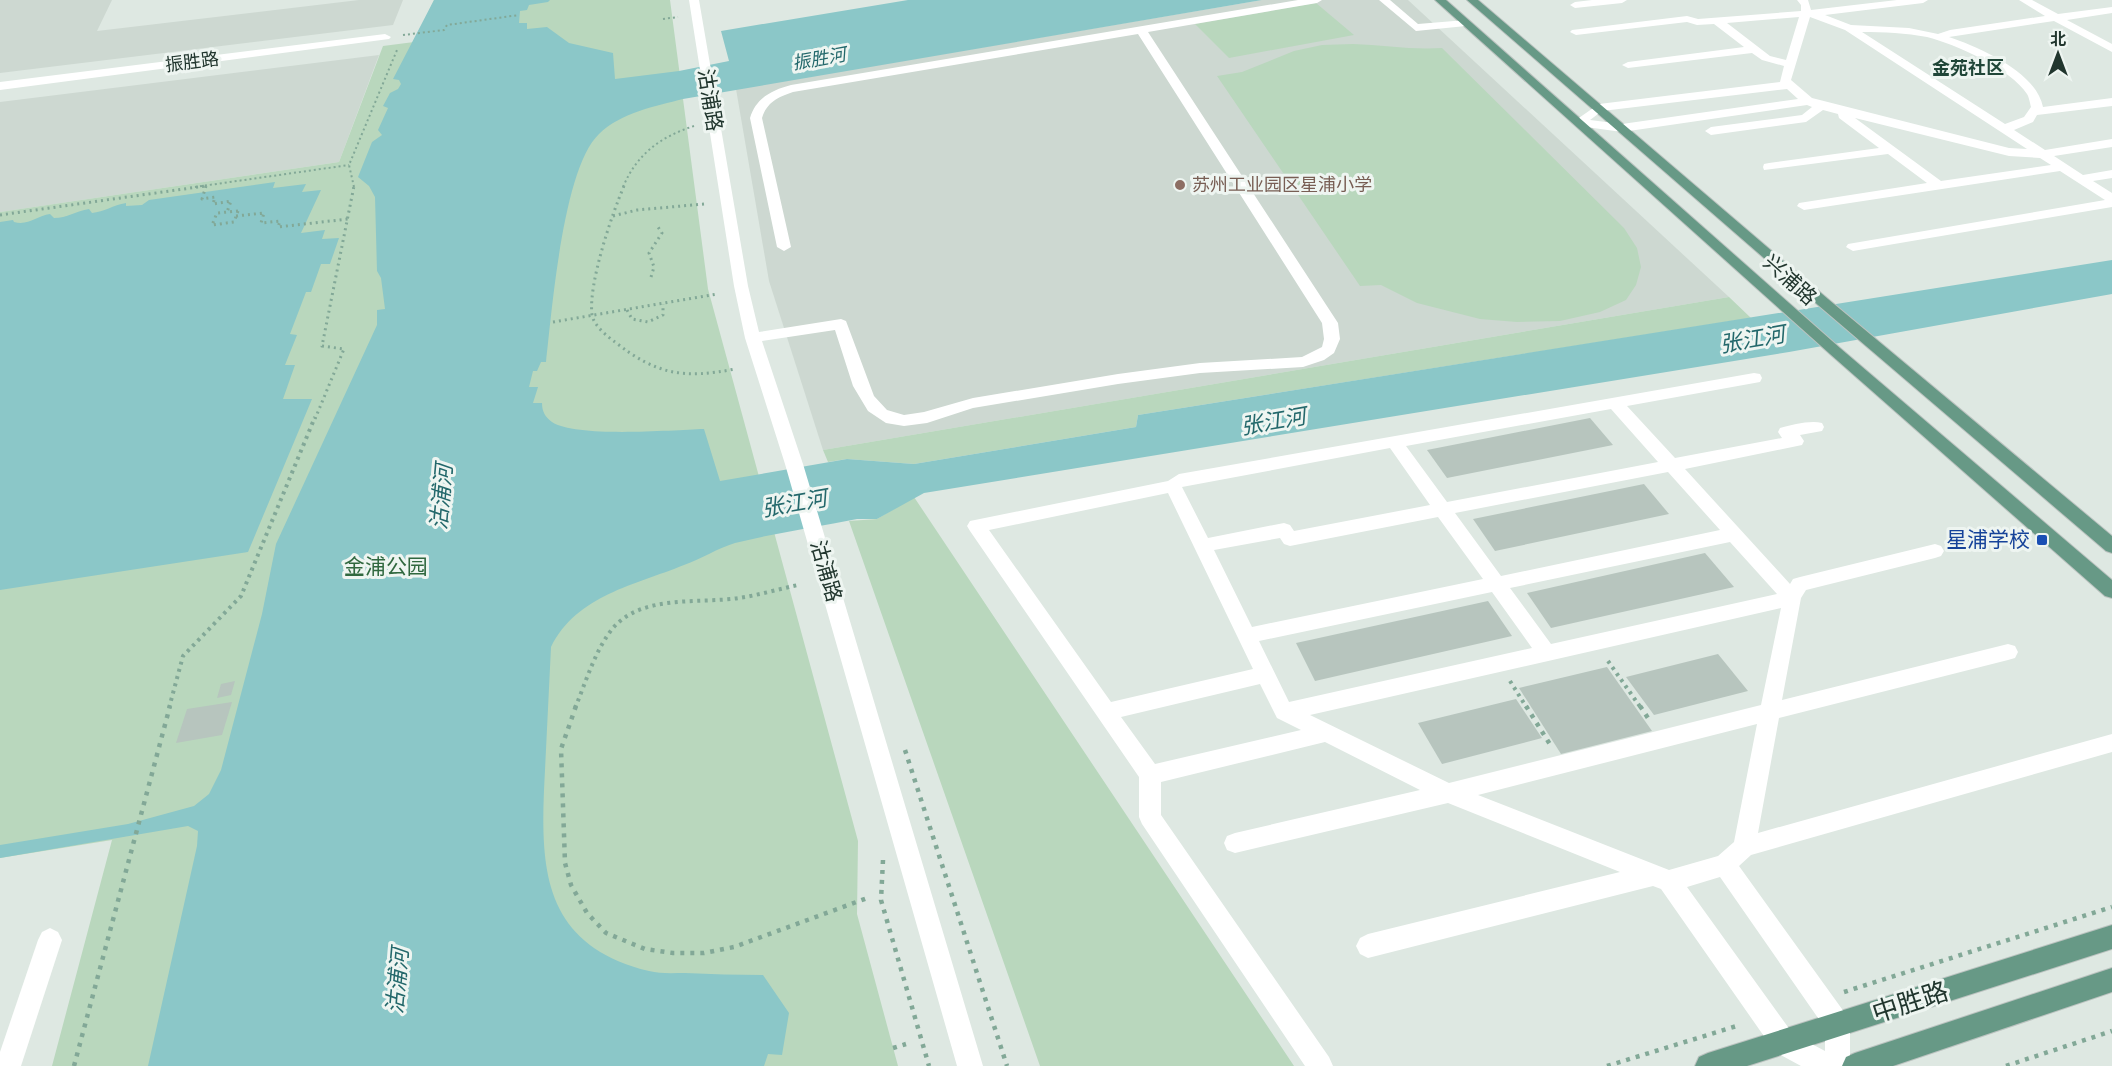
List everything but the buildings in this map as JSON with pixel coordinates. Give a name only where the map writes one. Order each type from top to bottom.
[{"type":"main road","name":"兴浦路","points":[[1440,0],[1835,351],[2112,591]]},
{"type":"main road","name":"兴浦路","points":[[1472,0],[1823,302],[2112,546]]},
{"type":"main road","name":"中胜路","points":[[1708,1066],[2112,937]]},
{"type":"main road","name":"中胜路","points":[[1855,1066],[2112,980]]},
{"type":"street","name":"沽浦路","points":[[694,0],[741,286],[753,338],[794,464],[970,1066]]},
{"type":"street","points":[[784,248],[756,118],[758,108],[775,94],[791,89],[1317,0]]},
{"type":"street","points":[[1384,0],[1416,28],[1466,23]]},
{"type":"street","points":[[1575,5],[1622,0]]},
{"type":"street","points":[[1576,32],[1687,19],[1697,22],[1716,20],[1804,6],[1824,12],[1923,0]]},
{"type":"street","points":[[2024,0],[2112,48]]},
{"type":"street","points":[[1786,85],[1785,81],[1804,6]]},
{"type":"street","points":[[1804,6],[1849,28],[2112,201]]},
{"type":"street","points":[[1939,37],[1950,33],[2112,10]]},
{"type":"street","points":[[1716,20],[1766,58],[1790,64]]},
{"type":"street","points":[[1849,28],[1893,30],[1939,37],[1975,52],[2014,73],[2037,100],[2036,112],[2031,119],[2004,129]]},
{"type":"street","points":[[753,338],[842,324],[865,396],[872,407],[881,414],[896,420],[925,418],[970,403],[1168,372],[1303,362],[1328,351],[1334,337],[1330,323],[1142,31]]},
{"type":"street","name":"振胜路","points":[[0,86],[385,37]]},
{"type":"street","points":[[1628,65],[1754,49]]},
{"type":"street","points":[[1579,122],[1599,108],[1786,85],[1808,101],[1821,106],[1991,148],[2026,154],[2112,143]]},
{"type":"street","points":[[1579,122],[1622,128],[1808,101]]},
{"type":"street","points":[[2036,112],[2112,102]]},
{"type":"street","points":[[1711,131],[1806,118],[1821,106]]},
{"type":"street","points":[[1837,110],[1938,185]]},
{"type":"street","points":[[1769,167],[1891,150]]},
{"type":"street","points":[[1804,206],[2062,166]]},
{"type":"street","points":[[2081,179],[2112,174]]},
{"type":"street","points":[[1853,247],[2112,201]]},
{"type":"street","points":[[1320,1066],[1150,817],[1150,775],[976,526],[1173,486],[1179,480],[1754,378]]},
{"type":"street","points":[[1616,404],[1792,598]]},
{"type":"street","points":[[1202,546],[1284,530],[1290,539],[1796,441],[1786,432],[1816,427]]},
{"type":"street","points":[[1394,442],[1546,653]]},
{"type":"street","points":[[1173,486],[1284,712],[1448,793],[1661,878],[1784,1043],[1826,1066]]},
{"type":"street","points":[[1246,636],[1734,534]]},
{"type":"street","points":[[1744,847],[1792,598],[1800,584],[1935,551]]},
{"type":"street","points":[[1284,712],[1792,598]]},
{"type":"street","points":[[1235,843],[1448,793],[2008,652]]},
{"type":"street","points":[[1106,712],[1265,675]]},
{"type":"street","points":[[1150,775],[1327,733]]},
{"type":"street","points":[[1368,946],[1725,865],[1744,847],[2112,743]]},
{"type":"street","points":[[1725,865],[1838,1025],[1837,1066]]},
{"type":"street","points":[[8,1066],[50,940]]},
{"type":"path","points":[[385,37],[444,30],[447,25],[461,22],[519,15]]},
{"type":"path","points":[[663,19],[678,17]]},
{"type":"path","points":[[74,1066],[183,656],[241,596],[344,349],[322,346],[354,186],[349,165],[398,46]]},
{"type":"path","points":[[694,126],[669,133],[645,152],[627,174],[603,248],[592,316],[604,334],[640,361],[659,370],[692,377],[735,369]]},
{"type":"path","points":[[0,215],[349,165]]},
{"type":"path","points":[[206,186],[202,199],[215,197],[213,204],[231,201],[227,212]]},
{"type":"path","points":[[613,216],[637,210],[704,204]]},
{"type":"path","points":[[238,211],[236,216],[234,222],[212,225],[217,213],[238,211]]},
{"type":"path","points":[[236,216],[264,213],[261,223],[280,221],[278,227],[348,219]]},
{"type":"path","points":[[651,277],[654,267],[649,253],[662,234],[656,224]]},
{"type":"path","points":[[553,322],[717,294]]},
{"type":"path","points":[[627,310],[628,317],[633,321],[653,321],[663,315],[663,304]]},
{"type":"path","points":[[1935,551],[2000,535]]},
{"type":"path","points":[[798,585],[740,598],[646,608],[627,616],[613,628],[601,647],[566,729],[561,749],[565,863],[571,885],[587,913],[606,933],[645,949],[673,954],[704,954],[734,947],[870,897]]},
{"type":"path","points":[[1595,642],[1663,739]]},
{"type":"path","points":[[1499,664],[1563,764]]},
{"type":"path","points":[[902,740],[1007,1066]]},
{"type":"path","points":[[1820,1000],[2112,907]]},
{"type":"path","points":[[1607,1066],[1765,1017]]},
{"type":"path","points":[[2006,1066],[2112,1031]]},
{"type":"path","points":[[893,1048],[906,1044]]},
{"type":"shaded area","points":[[0,0],[112,0],[97,31],[359,0],[403,0],[393,25],[0,73]]},
{"type":"shaded area","name":"苏州工业园区星浦小学","points":[[1262,0],[1408,0],[1729,297],[823,450],[769,281],[736,89]]},
{"type":"shaded area","points":[[379,55],[339,162],[0,212],[0,102]]},
{"type":"green space","name":"金浦公园","points":[[434,0],[670,0],[708,289],[858,841],[857,914],[898,1066],[52,1066],[112,840],[0,858],[0,212],[339,162],[383,46],[414,42]]},
{"type":"green space","points":[[1316,3],[1354,35],[1229,58],[1195,24]]},
{"type":"green space","points":[[1322,45],[1442,48],[1624,228],[1637,248],[1641,267],[1636,285],[1626,300],[1600,312],[1560,321],[1517,322],[1480,319],[1417,303],[1381,285],[1360,286],[1217,76],[1242,72],[1294,51]]},
{"type":"green space","points":[[1729,297],[1751,318],[1138,415],[1136,427],[914,464],[847,459],[828,462],[823,450]]},
{"type":"green space","points":[[914,497],[1294,1066],[1040,1066],[849,521],[877,519]]},
{"type":"water","points":[[434,0],[550,0],[529,5],[527,10],[520,11],[519,23],[527,23],[527,29],[547,27],[569,43],[613,53],[615,79],[679,71],[729,61],[721,31],[908,0],[1262,0],[683,99],[628,116],[599,134],[587,151],[576,177],[568,207],[556,276],[546,362],[541,362],[537,371],[533,371],[529,387],[538,387],[533,403],[542,403],[544,414],[552,422],[581,430],[625,432],[704,429],[720,481],[847,459],[914,464],[1136,427],[1138,415],[2112,260],[2112,294],[1789,352],[924,493],[877,519],[857,519],[729,545],[690,563],[627,586],[592,603],[562,629],[551,647],[544,805],[547,868],[554,896],[566,920],[586,941],[613,958],[658,973],[763,975],[789,1013],[782,1055],[768,1054],[764,1066],[148,1066],[197,846],[198,831],[188,826],[0,858],[0,845],[128,824],[194,806],[209,794],[221,770],[262,614],[276,544],[377,325],[377,310],[385,309],[381,278],[377,271],[375,197],[369,186],[358,177],[372,142],[382,135],[378,130],[388,108],[383,106],[390,93],[398,89],[401,84],[399,80],[393,79]]},
{"type":"water","points":[[275,182],[273,188],[306,184],[302,192],[321,190],[301,233],[325,230],[322,239],[339,238],[330,264],[321,264],[311,292],[306,292],[290,334],[297,335],[285,365],[295,365],[283,399],[312,399],[248,552],[0,590],[0,222],[13,220],[24,223],[50,214],[54,218],[59,218],[89,209],[92,213],[126,203],[126,206],[142,205],[149,200]]},
{"type":"place","name":"苏州工业园区星浦小学","points":[[1180,185]]},
{"type":"place","name":"星浦学校","points":[[2042,540]]},
{"type":"district","name":"金苑社区","points":[[1968,68]]},
{"type":"water label","name":"振胜河","points":[[819,59]]},
{"type":"water label","name":"张江河","points":[[1752,339]]},
{"type":"water label","name":"张江河","points":[[1273,421]]},
{"type":"water label","name":"沽浦河","points":[[441,497]]},
{"type":"water label","name":"张江河","points":[[794,503]]},
{"type":"water label","name":"沽浦河","points":[[397,981]]}]
